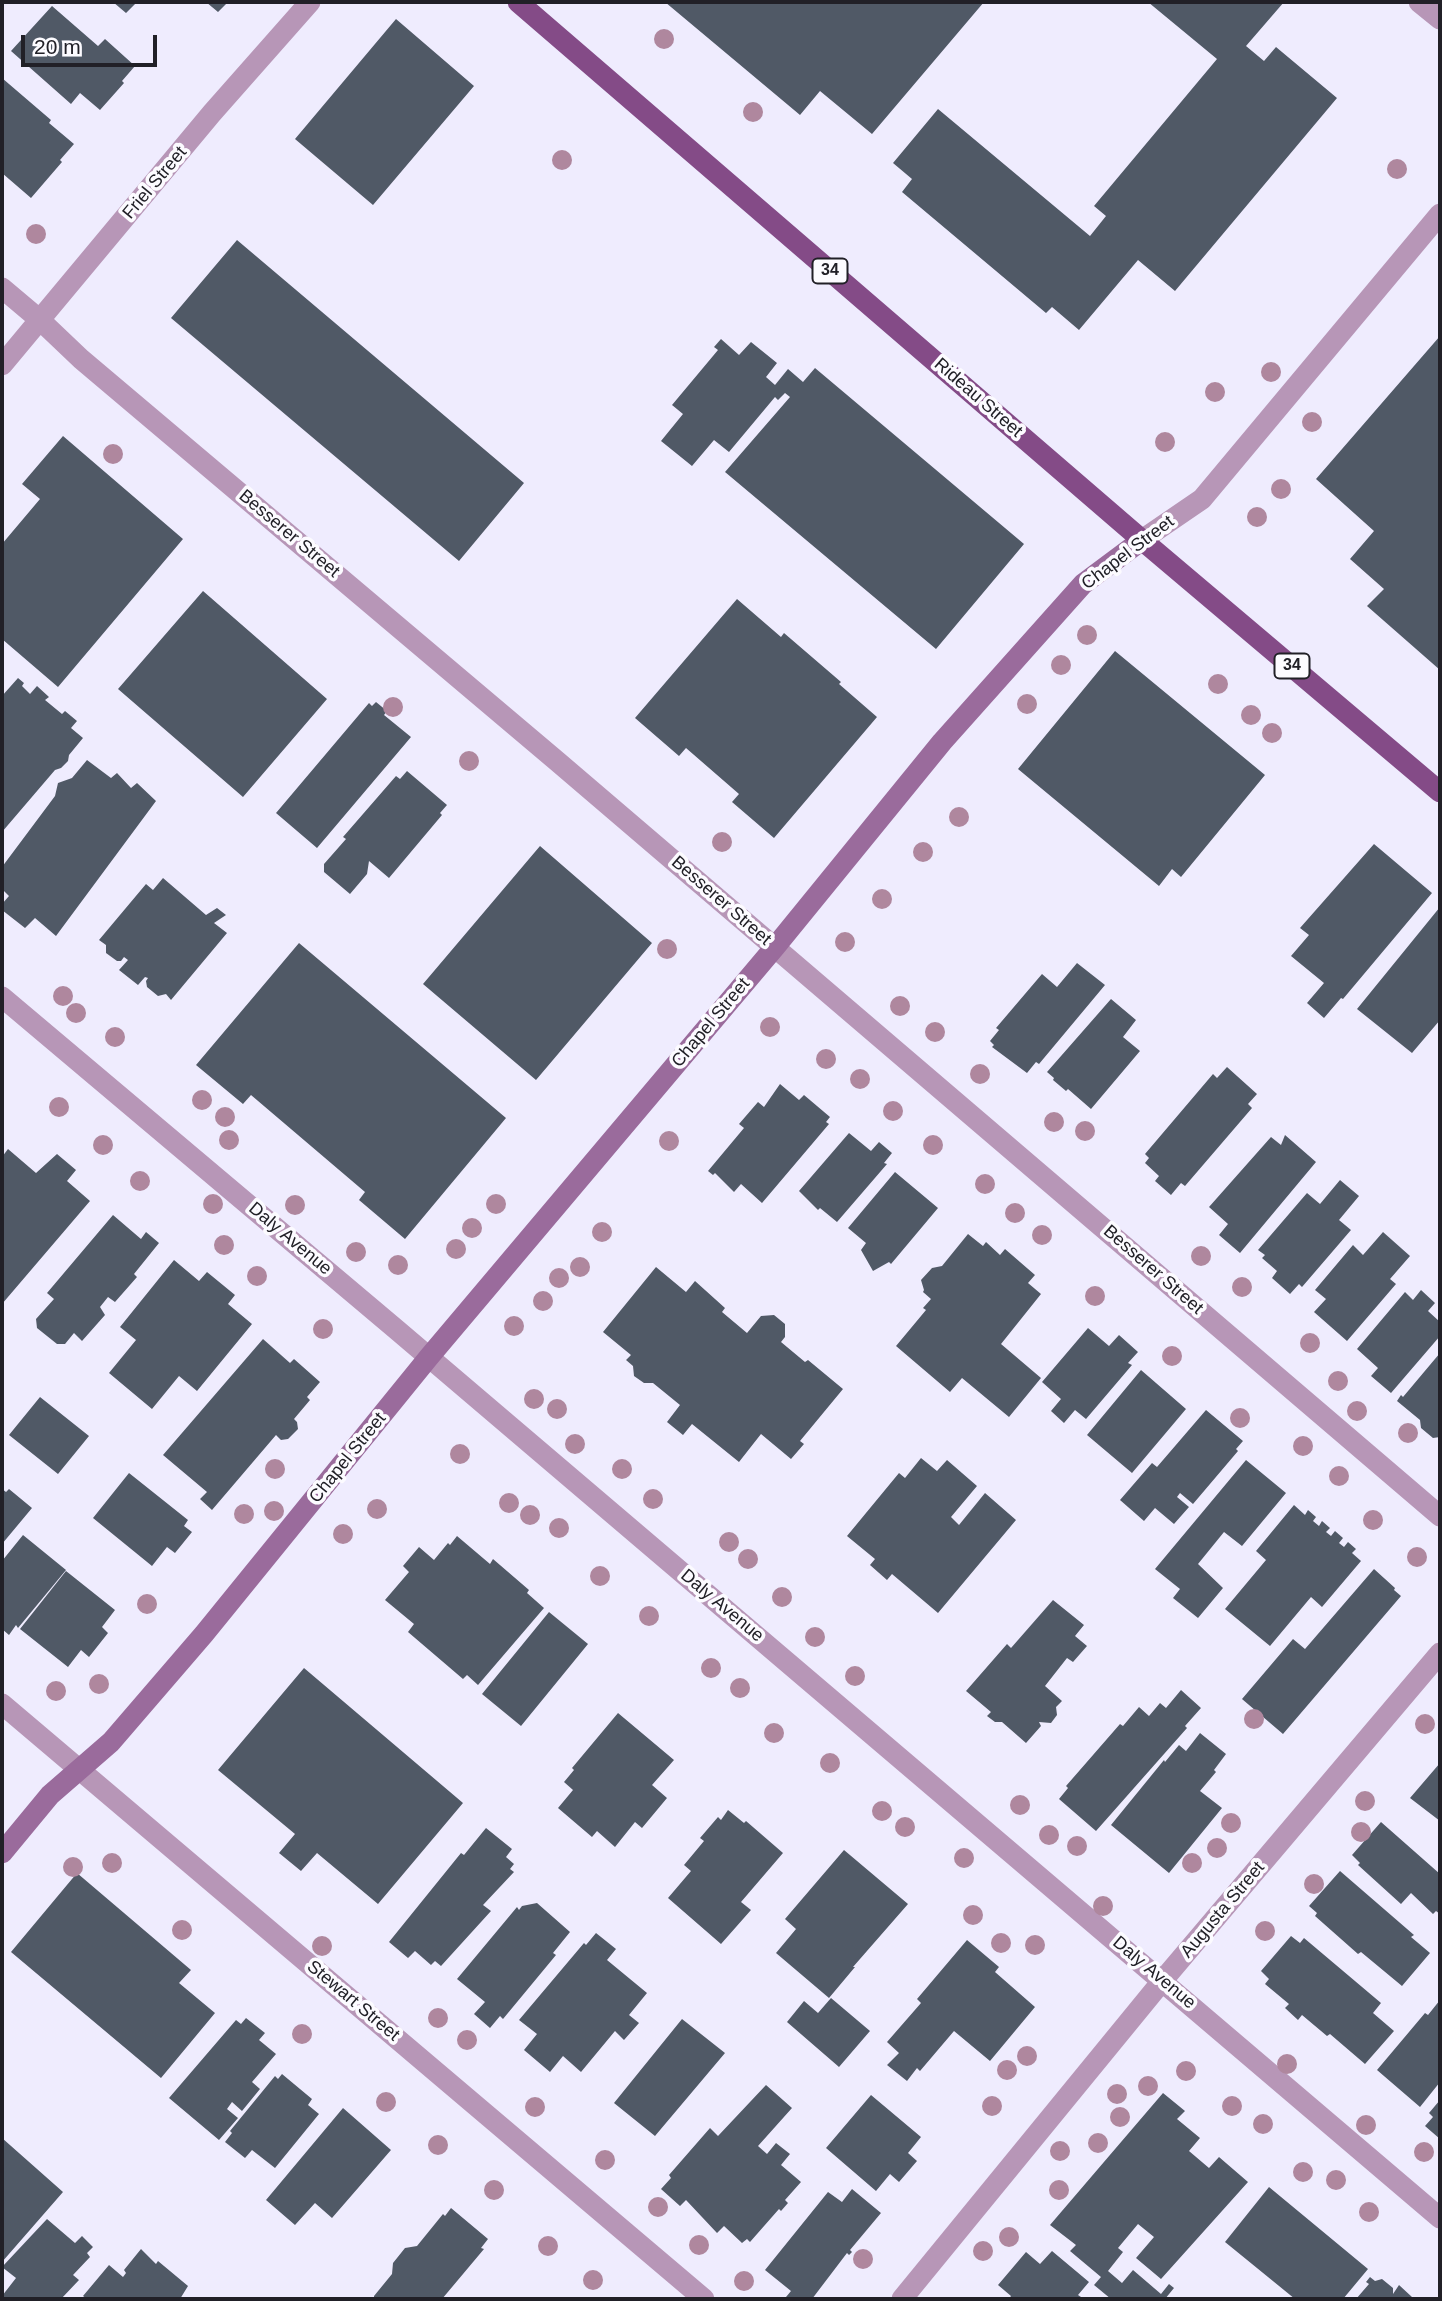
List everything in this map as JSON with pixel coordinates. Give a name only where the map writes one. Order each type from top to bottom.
[{"type":"main road","name":"Rideau Street","points":[[518,2],[1142,540],[1440,792]]},
{"type":"street","name":"Friel Street","points":[[2,365],[212,113],[310,2]]},
{"type":"street","points":[[1419,2],[1440,19]]},
{"type":"street","name":"Chapel Street","points":[[2,1853],[50,1795],[111,1742],[204,1634],[429,1357],[775,947],[942,742],[1083,584],[1202,499],[1440,214]]},
{"type":"street","name":"Besserer Street","points":[[2,288],[92,369],[775,947],[1440,1516]]},
{"type":"street","name":"Daly Avenue","points":[[2,998],[429,1357],[1440,2218]]},
{"type":"street","name":"Augusta Street","points":[[902,2299],[1163,1980],[1440,1653]]},
{"type":"street","name":"Stewart Street","points":[[2,1704],[704,2299]]},
{"type":"building","points":[[113,2],[137,2],[126,13]]},
{"type":"building","points":[[206,2],[228,2],[218,12]]},
{"type":"building","points":[[665,2],[984,2],[872,134],[820,91],[800,115]]},
{"type":"building","points":[[1148,2],[1284,2],[1246,46],[1264,61],[1276,47],[1337,98],[1175,291],[1138,260],[1079,330],[1052,307],[1046,313],[902,192],[912,179],[893,163],[938,109],[1090,236],[1106,216],[1094,206],[1217,59]]},
{"type":"building","points":[[52,6],[98,46],[105,39],[135,66],[100,110],[80,93],[71,104],[11,51]]},
{"type":"building","points":[[396,19],[474,86],[373,205],[295,139]]},
{"type":"building","points":[[2,78],[51,120],[49,123],[74,144],[31,198],[2,173]]},
{"type":"building","points":[[237,240],[524,483],[459,561],[171,318]]},
{"type":"building","points":[[1440,336],[1440,670],[1367,606],[1384,589],[1350,559],[1374,531],[1316,479]]},
{"type":"building","points":[[721,339],[739,355],[751,342],[777,363],[766,377],[775,385],[788,369],[803,382],[815,368],[1024,544],[936,649],[725,472],[790,397],[785,393],[778,400],[775,397],[729,452],[714,440],[692,466],[661,441],[683,414],[672,405],[718,350],[714,347]]},
{"type":"building","points":[[63,436],[183,539],[58,687],[2,639],[2,544],[40,499],[22,484]]},
{"type":"building","points":[[203,591],[327,699],[243,797],[118,689]]},
{"type":"building","points":[[737,599],[781,637],[784,633],[877,717],[774,838],[732,802],[739,794],[686,748],[679,756],[635,718]]},
{"type":"building","points":[[1115,651],[1265,775],[1181,877],[1172,869],[1159,886],[1018,769]]},
{"type":"building","points":[[18,678],[30,694],[37,686],[49,697],[45,700],[62,714],[65,711],[77,721],[71,728],[83,738],[69,755],[68,761],[55,770],[2,832],[2,696]]},
{"type":"building","points":[[376,702],[387,711],[384,715],[411,737],[317,848],[276,813],[369,703],[372,706]]},
{"type":"building","points":[[87,760],[111,778],[117,773],[131,788],[137,783],[156,801],[56,936],[35,918],[25,928],[2,910],[2,904],[9,896],[2,889],[2,867],[55,796],[58,783],[72,778]]},
{"type":"building","points":[[407,771],[447,805],[440,813],[442,815],[389,878],[369,861],[367,874],[350,894],[324,872],[324,864],[346,839],[343,837],[396,776],[400,779]]},
{"type":"building","points":[[1374,844],[1432,893],[1324,1018],[1307,1003],[1324,983],[1291,956],[1309,935],[1300,928]]},
{"type":"building","points":[[540,846],[652,943],[536,1080],[423,984]]},
{"type":"building","points":[[163,878],[206,915],[217,908],[226,915],[214,923],[227,933],[171,1000],[166,994],[158,996],[147,987],[148,978],[145,977],[138,985],[119,970],[128,960],[124,957],[117,961],[106,953],[106,945],[99,940],[146,884],[153,890]]},
{"type":"building","points":[[1440,907],[1440,1020],[1412,1053],[1357,1009]]},
{"type":"building","points":[[299,943],[506,1118],[405,1239],[359,1200],[365,1192],[251,1095],[243,1104],[196,1065]]},
{"type":"building","points":[[1077,963],[1105,985],[1039,1064],[1036,1062],[1027,1073],[992,1047],[994,1045],[990,1041],[999,1030],[996,1028],[1042,974],[1057,987]]},
{"type":"building","points":[[1111,999],[1136,1020],[1123,1037],[1140,1051],[1091,1109],[1068,1089],[1066,1091],[1047,1072]]},
{"type":"building","points":[[1227,1067],[1257,1094],[1248,1104],[1252,1108],[1185,1186],[1181,1183],[1171,1195],[1155,1181],[1159,1176],[1145,1163],[1149,1158],[1145,1154],[1213,1074],[1217,1078]]},
{"type":"building","points":[[780,1084],[799,1100],[804,1095],[830,1117],[826,1122],[829,1124],[762,1203],[741,1184],[734,1192],[715,1173],[713,1175],[708,1171],[744,1128],[739,1124],[758,1102],[764,1107]]},
{"type":"building","points":[[849,1133],[871,1151],[879,1142],[892,1153],[884,1163],[887,1164],[837,1222],[820,1208],[818,1210],[799,1191]]},
{"type":"building","points":[[1285,1135],[1316,1162],[1240,1253],[1219,1235],[1228,1224],[1209,1207],[1271,1137],[1281,1145]]},
{"type":"building","points":[[8,1149],[36,1173],[57,1154],[76,1170],[67,1181],[90,1201],[2,1304],[2,1157]]},
{"type":"building","points":[[895,1172],[938,1208],[891,1264],[889,1262],[873,1271],[861,1250],[866,1243],[848,1228]]},
{"type":"building","points":[[1340,1180],[1359,1196],[1339,1220],[1351,1230],[1302,1287],[1299,1284],[1290,1294],[1272,1278],[1277,1271],[1262,1258],[1265,1255],[1258,1250],[1307,1193],[1320,1204]]},
{"type":"building","points":[[113,1215],[141,1239],[146,1232],[159,1243],[134,1274],[137,1277],[115,1302],[108,1297],[100,1307],[105,1315],[82,1341],[74,1333],[65,1344],[57,1344],[37,1328],[36,1319],[54,1299],[47,1293]]},
{"type":"building","points":[[1383,1232],[1410,1256],[1390,1279],[1396,1284],[1347,1341],[1314,1312],[1326,1299],[1315,1290],[1353,1245],[1363,1255]]},
{"type":"building","points":[[968,1234],[983,1246],[986,1242],[1000,1255],[1005,1249],[1035,1275],[1028,1283],[1041,1294],[1001,1344],[1041,1378],[1009,1417],[962,1378],[950,1392],[896,1346],[926,1310],[923,1308],[931,1299],[923,1292],[921,1280],[932,1268],[942,1266]]},
{"type":"building","points":[[174,1260],[199,1281],[207,1272],[235,1295],[228,1304],[252,1324],[197,1391],[179,1376],[152,1409],[109,1373],[136,1340],[120,1327]]},
{"type":"building","points":[[656,1267],[686,1292],[695,1281],[725,1308],[722,1312],[747,1333],[761,1316],[774,1315],[785,1324],[785,1337],[781,1342],[843,1389],[800,1441],[804,1444],[791,1459],[761,1434],[739,1462],[692,1424],[683,1435],[667,1422],[680,1405],[653,1383],[644,1383],[634,1376],[633,1366],[626,1360],[631,1355],[603,1332]]},
{"type":"building","points":[[1421,1290],[1435,1303],[1428,1311],[1440,1322],[1440,1336],[1391,1393],[1371,1376],[1378,1368],[1357,1349],[1405,1292],[1413,1300]]},
{"type":"building","points":[[1088,1328],[1109,1346],[1119,1335],[1138,1352],[1128,1363],[1132,1365],[1086,1419],[1075,1410],[1064,1423],[1051,1411],[1061,1399],[1042,1382]]},
{"type":"building","points":[[263,1339],[290,1363],[294,1359],[320,1382],[307,1397],[310,1400],[294,1419],[298,1429],[288,1439],[281,1440],[276,1435],[212,1510],[200,1499],[207,1492],[163,1455]]},
{"type":"building","points":[[1440,1353],[1440,1437],[1433,1438],[1421,1428],[1420,1420],[1397,1401]]},
{"type":"building","points":[[1141,1370],[1186,1409],[1132,1473],[1087,1435]]},
{"type":"building","points":[[40,1397],[89,1436],[58,1474],[9,1435]]},
{"type":"building","points":[[1206,1410],[1243,1441],[1236,1449],[1238,1451],[1193,1504],[1180,1493],[1177,1497],[1189,1507],[1174,1524],[1155,1508],[1144,1521],[1120,1500],[1152,1463],[1157,1467]]},
{"type":"building","points":[[921,1458],[937,1471],[947,1460],[977,1486],[951,1517],[959,1525],[985,1493],[1016,1520],[938,1613],[892,1574],[887,1580],[870,1565],[875,1559],[847,1536],[899,1473],[905,1478]]},
{"type":"building","points":[[1246,1460],[1286,1493],[1242,1546],[1224,1532],[1198,1564],[1223,1588],[1198,1618],[1173,1598],[1180,1589],[1155,1569]]},
{"type":"building","points":[[129,1473],[188,1520],[184,1526],[192,1532],[175,1553],[167,1547],[152,1566],[93,1518]]},
{"type":"building","points":[[2,1489],[6,1492],[9,1489],[32,1508],[2,1544]]},
{"type":"building","points":[[1294,1505],[1305,1515],[1308,1510],[1316,1517],[1313,1521],[1319,1526],[1322,1521],[1330,1528],[1326,1532],[1331,1536],[1335,1531],[1343,1538],[1339,1543],[1344,1547],[1348,1542],[1356,1549],[1352,1553],[1361,1561],[1322,1607],[1311,1597],[1270,1646],[1225,1609],[1266,1560],[1256,1551]]},
{"type":"building","points":[[23,1535],[66,1570],[18,1628],[16,1625],[9,1635],[2,1629],[2,1561]]},
{"type":"building","points":[[457,1536],[490,1564],[493,1559],[529,1590],[527,1593],[544,1608],[478,1685],[467,1675],[463,1679],[408,1632],[414,1624],[385,1600],[409,1572],[403,1566],[419,1547],[434,1560]]},
{"type":"building","points":[[1374,1569],[1401,1596],[1283,1734],[1242,1699],[1293,1639],[1305,1649]]},
{"type":"building","points":[[66,1571],[115,1610],[102,1627],[108,1633],[89,1657],[81,1650],[68,1667],[20,1629]]},
{"type":"building","points":[[1053,1600],[1084,1625],[1075,1636],[1087,1646],[1073,1662],[1067,1658],[1045,1686],[1062,1701],[1056,1707],[1057,1715],[1051,1723],[1039,1722],[1041,1726],[1026,1743],[1002,1722],[995,1722],[987,1716],[991,1712],[966,1691],[1007,1644],[1011,1648]]},
{"type":"building","points":[[549,1612],[588,1644],[521,1726],[482,1694]]},
{"type":"building","points":[[304,1668],[463,1803],[378,1904],[317,1853],[301,1871],[279,1853],[295,1834],[218,1770]]},
{"type":"building","points":[[1181,1690],[1201,1708],[1185,1726],[1187,1728],[1096,1831],[1059,1799],[1068,1788],[1066,1786],[1120,1724],[1123,1726],[1139,1707],[1149,1716],[1160,1703],[1166,1708]]},
{"type":"building","points":[[618,1713],[674,1760],[652,1785],[667,1798],[642,1828],[635,1822],[615,1847],[597,1831],[592,1837],[558,1808],[573,1790],[564,1782],[574,1770],[572,1768]]},
{"type":"building","points":[[1200,1733],[1226,1754],[1214,1770],[1216,1772],[1200,1791],[1222,1808],[1169,1873],[1111,1825],[1164,1760],[1165,1762],[1179,1745],[1186,1751]]},
{"type":"building","points":[[1440,1763],[1440,1821],[1410,1798]]},
{"type":"building","points":[[728,1810],[744,1823],[746,1821],[783,1853],[741,1902],[751,1910],[721,1944],[668,1898],[691,1871],[684,1865],[704,1841],[700,1838],[718,1817],[721,1820]]},
{"type":"building","points":[[1381,1822],[1440,1874],[1440,1914],[1436,1911],[1433,1914],[1411,1893],[1401,1904],[1358,1865],[1360,1863],[1352,1855]]},
{"type":"building","points":[[486,1828],[512,1849],[506,1857],[514,1864],[510,1869],[514,1872],[483,1905],[491,1911],[441,1966],[435,1961],[431,1965],[415,1951],[408,1958],[389,1942],[461,1853],[464,1855]]},
{"type":"building","points":[[844,1850],[908,1904],[829,1998],[776,1953],[796,1929],[785,1919]]},
{"type":"building","points":[[1340,1871],[1414,1935],[1411,1937],[1430,1953],[1402,1986],[1361,1952],[1358,1954],[1315,1916],[1317,1913],[1309,1906]]},
{"type":"building","points":[[77,1873],[191,1970],[179,1983],[215,2013],[161,2078],[11,1952]]},
{"type":"building","points":[[537,1903],[570,1932],[553,1953],[556,1955],[503,2019],[500,2016],[490,2028],[474,2014],[485,2002],[457,1979],[517,1907],[519,1910],[522,1906]]},
{"type":"building","points":[[596,1933],[616,1949],[607,1960],[647,1993],[629,2015],[639,2023],[624,2040],[615,2031],[581,2072],[563,2056],[550,2072],[524,2050],[537,2034],[519,2020],[584,1943],[586,1945]]},
{"type":"building","points":[[1291,1936],[1300,1943],[1304,1938],[1381,2003],[1373,2013],[1394,2031],[1365,2064],[1330,2034],[1327,2036],[1302,2015],[1298,2020],[1285,2008],[1289,2004],[1265,1984],[1269,1979],[1261,1971]]},
{"type":"building","points":[[967,1940],[999,1967],[995,1972],[1035,2007],[990,2061],[954,2031],[920,2071],[917,2068],[907,2081],[887,2065],[899,2053],[887,2042],[921,2003],[917,1999]]},
{"type":"building","points":[[831,1998],[870,2031],[839,2067],[787,2022],[804,2001],[818,2013]]},
{"type":"building","points":[[1440,2000],[1440,2082],[1420,2107],[1377,2070],[1425,2013],[1428,2015]]},
{"type":"building","points":[[246,2018],[265,2033],[259,2040],[276,2054],[252,2082],[260,2089],[242,2111],[232,2102],[227,2109],[238,2118],[219,2140],[169,2098],[236,2020],[241,2024]]},
{"type":"building","points":[[682,2019],[725,2053],[655,2136],[614,2103]]},
{"type":"building","points":[[282,2074],[312,2099],[308,2105],[319,2114],[275,2168],[252,2150],[245,2158],[225,2142],[232,2133],[230,2131],[275,2076],[278,2079]]},
{"type":"building","points":[[766,2085],[792,2108],[758,2146],[767,2154],[776,2143],[790,2154],[781,2165],[801,2182],[785,2200],[788,2203],[781,2211],[779,2209],[750,2242],[747,2239],[742,2243],[724,2226],[717,2233],[686,2200],[680,2206],[661,2189],[671,2178],[669,2175],[710,2128],[718,2136]]},
{"type":"building","points":[[1163,2093],[1185,2111],[1177,2119],[1200,2138],[1189,2151],[1209,2168],[1219,2157],[1248,2182],[1161,2279],[1136,2258],[1154,2237],[1138,2224],[1118,2248],[1123,2252],[1108,2271],[1122,2283],[1133,2270],[1161,2294],[1169,2284],[1174,2288],[1165,2299],[1111,2299],[1094,2285],[1101,2277],[1070,2251],[1076,2245],[1050,2225]]},
{"type":"building","points":[[871,2095],[921,2137],[908,2153],[917,2161],[899,2182],[890,2174],[876,2191],[826,2148]]},
{"type":"building","points":[[1440,2100],[1440,2139],[1425,2126],[1433,2117],[1429,2113]]},
{"type":"building","points":[[343,2108],[391,2150],[332,2218],[315,2203],[295,2225],[266,2200]]},
{"type":"building","points":[[2,2138],[63,2192],[2,2262]]},
{"type":"building","points":[[1269,2187],[1368,2269],[1343,2299],[1295,2299],[1225,2242]]},
{"type":"building","points":[[852,2189],[881,2213],[812,2299],[789,2299],[786,2297],[791,2291],[765,2270],[828,2192],[842,2202]]},
{"type":"building","points":[[451,2208],[488,2239],[481,2248],[484,2249],[442,2299],[374,2299],[392,2274],[393,2263],[405,2248],[417,2246]]},
{"type":"building","points":[[47,2219],[75,2243],[82,2236],[93,2247],[87,2253],[90,2257],[73,2275],[79,2280],[61,2299],[2,2299],[16,2278],[2,2267]]},
{"type":"building","points":[[141,2249],[156,2264],[158,2261],[188,2286],[180,2299],[87,2299],[83,2296],[109,2265],[123,2277],[126,2273],[124,2270]]},
{"type":"building","points":[[1052,2251],[1089,2282],[1078,2295],[1084,2299],[1009,2299],[1011,2296],[998,2285],[1026,2252],[1040,2264]]},
{"type":"building","points":[[1370,2277],[1375,2281],[1382,2279],[1393,2288],[1393,2294],[1399,2285],[1411,2299],[1356,2299],[1369,2284],[1366,2282]]}]
